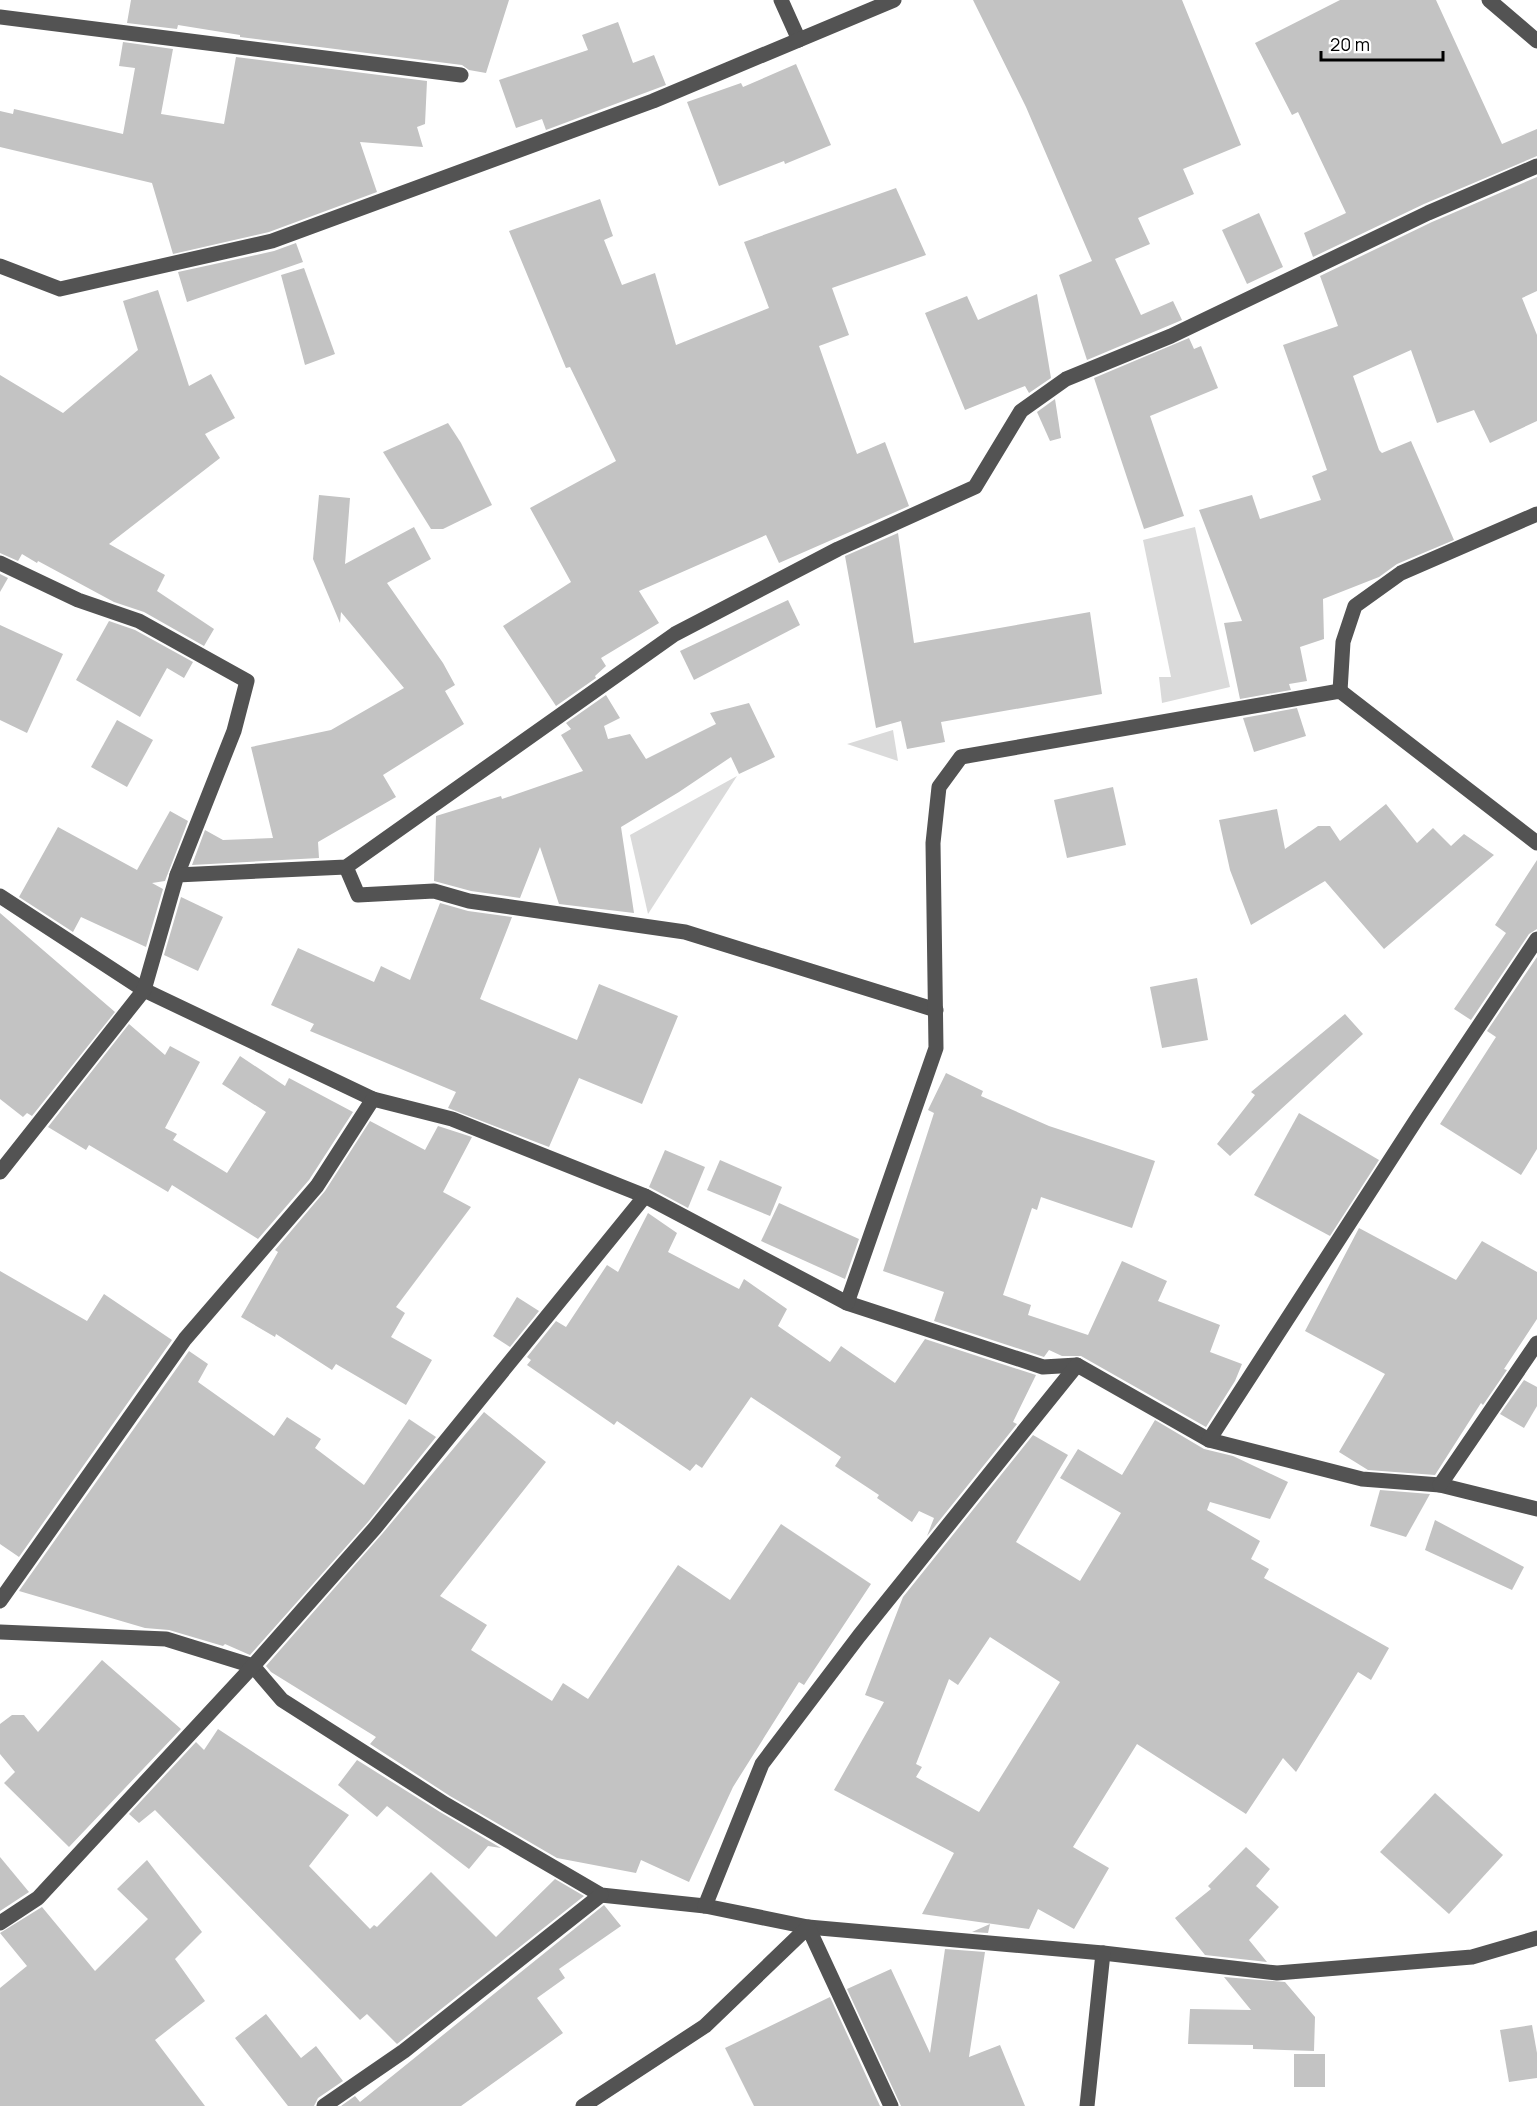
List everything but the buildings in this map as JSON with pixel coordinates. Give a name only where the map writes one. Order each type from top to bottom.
[{"type":"street","points":[[782,0],[799,40]]},
{"type":"street","points":[[0,266],[60,290],[272,241],[653,101],[894,0]]},
{"type":"street","points":[[1489,0],[1537,41]]},
{"type":"street","points":[[0,17],[461,75]]},
{"type":"street","points":[[177,875],[346,867],[675,634],[838,549],[975,487],[1021,411],[1066,380],[1171,336],[1428,213],[1537,166]]},
{"type":"street","points":[[1340,691],[1343,642],[1355,606],[1401,573],[1537,514]]},
{"type":"street","points":[[0,563],[78,600],[139,621],[246,681],[234,731],[177,875],[144,990],[0,1172]]},
{"type":"street","points":[[847,1303],[936,1048],[934,832],[939,787],[961,757],[1340,691],[1537,843]]},
{"type":"street","points":[[346,867],[358,895],[434,891],[469,902],[685,932],[936,1010]]},
{"type":"street","points":[[0,896],[144,990],[373,1099],[452,1119],[645,1196],[847,1303],[1043,1367],[1077,1365],[1209,1440],[1362,1479],[1440,1485],[1537,1509]]},
{"type":"street","points":[[1209,1440],[1418,1117],[1537,939]]},
{"type":"street","points":[[0,1601],[185,1340],[317,1186],[373,1099]]},
{"type":"street","points":[[0,1923],[38,1898],[253,1666],[375,1528],[645,1196]]},
{"type":"street","points":[[1440,1485],[1537,1343]]},
{"type":"street","points":[[705,1906],[762,1764],[859,1636],[1077,1365]]},
{"type":"street","points":[[0,1632],[166,1639],[253,1666],[282,1700],[445,1804],[601,1895],[705,1906],[808,1927],[1103,1953],[1277,1973],[1472,1957],[1537,1938]]},
{"type":"street","points":[[324,2106],[404,2050],[601,1895]]},
{"type":"street","points":[[586,2105],[705,2026],[808,1927]]},
{"type":"street","points":[[808,1927],[891,2106]]},
{"type":"street","points":[[1087,2106],[1103,1953]]},
{"type":"shaded area","points":[[1195,527],[1230,687],[1162,703],[1159,677],[1171,677],[1143,540]]},
{"type":"shaded area","points":[[893,730],[898,761],[847,744]]},
{"type":"shaded area","points":[[737,776],[648,914],[630,835]]}]
